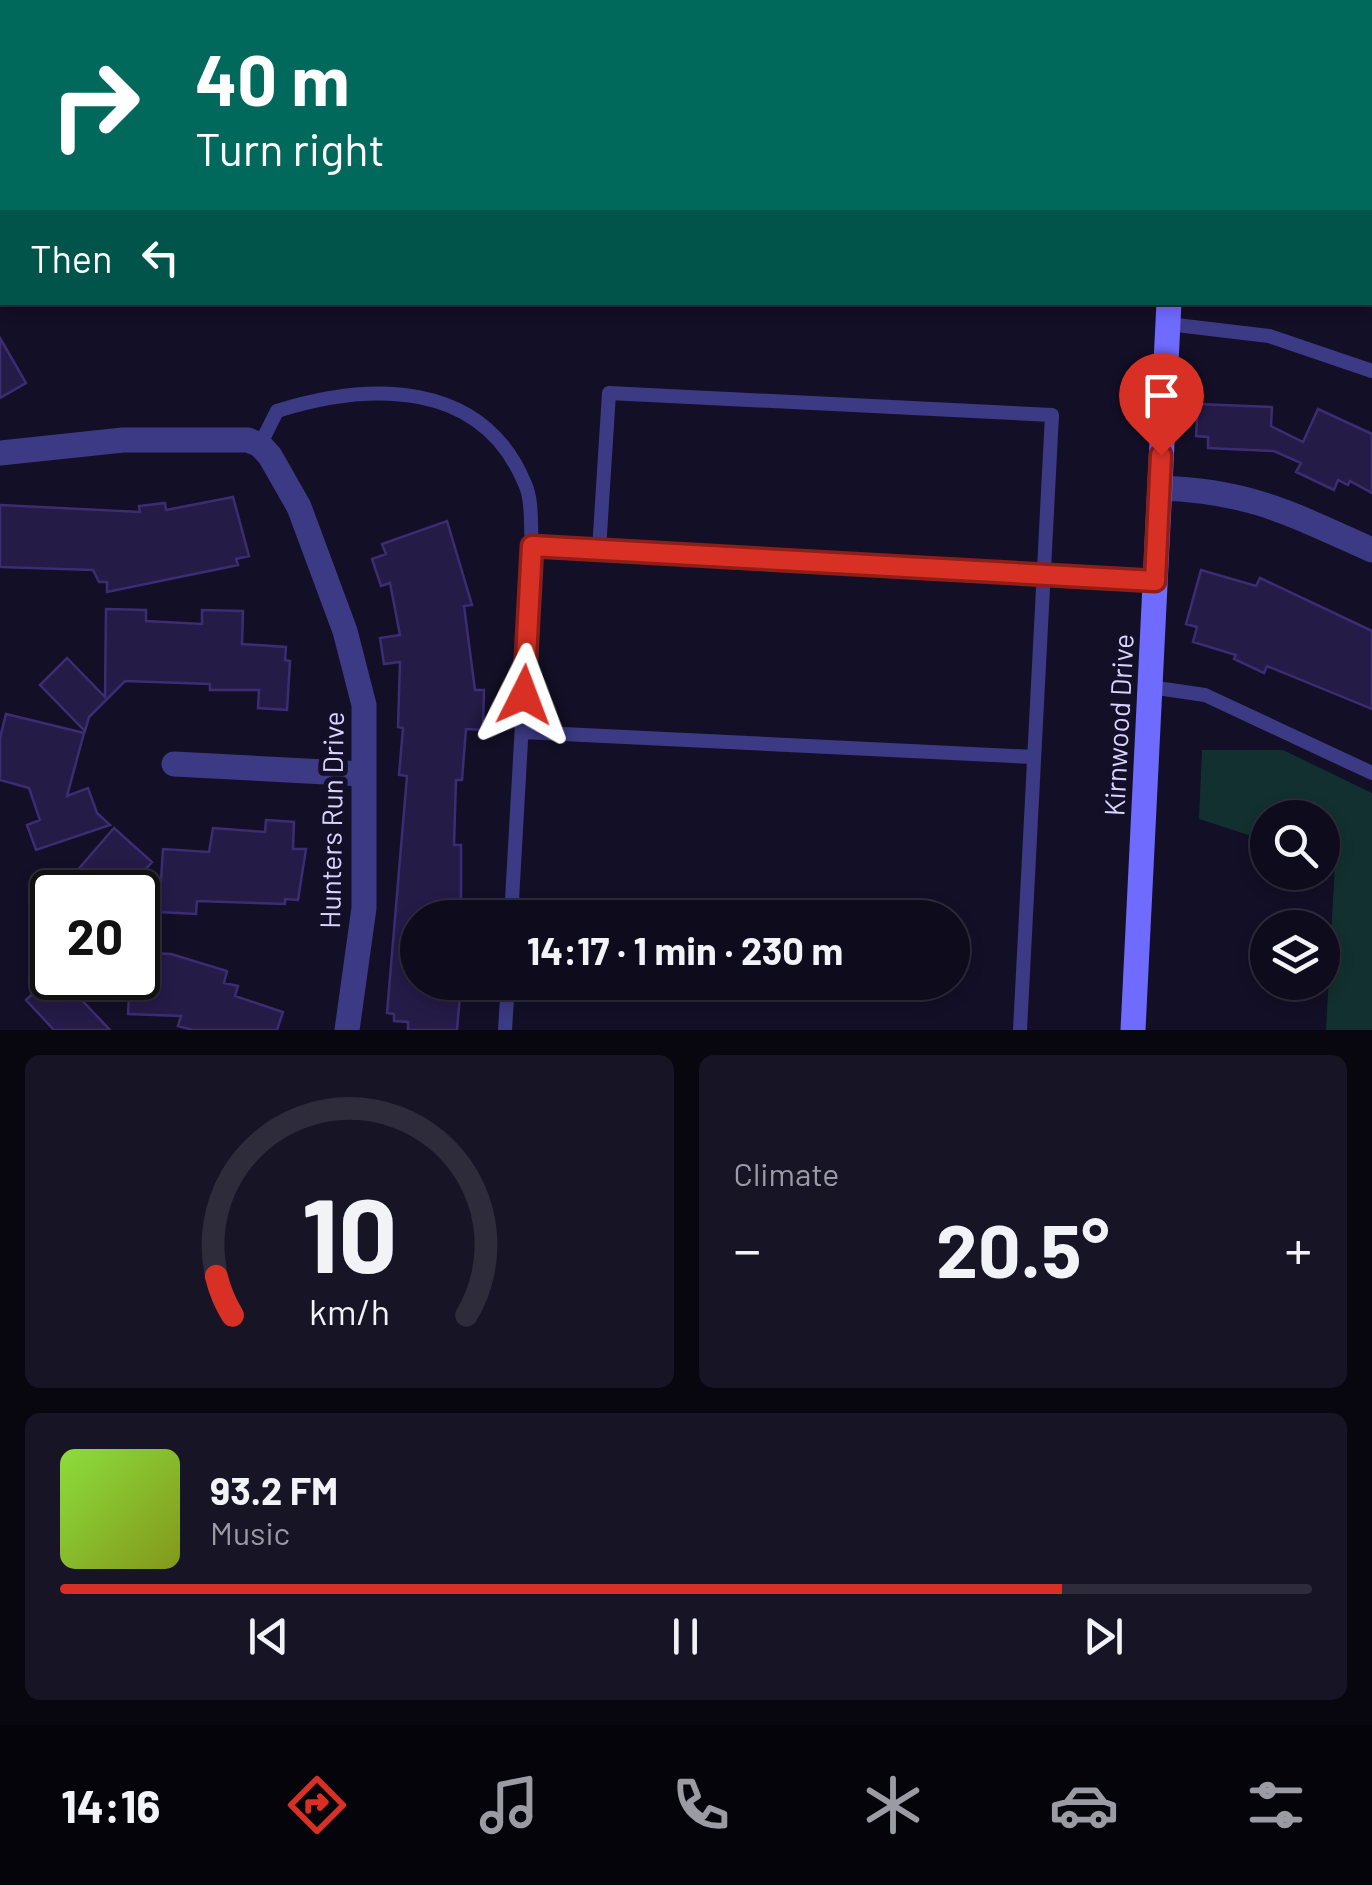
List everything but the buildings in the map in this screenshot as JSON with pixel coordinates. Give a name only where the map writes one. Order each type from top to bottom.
[{"type":"street","name":"Kirnwood Drive","points":[[1134,1030],[1168,313]]},
{"type":"street","points":[[0,452],[123,440],[208,438],[260,445]]},
{"type":"street","name":"Hunters Run Drive","points":[[260,445],[299,506],[345,631],[364,705],[364,908],[347,1030]]},
{"type":"street","points":[[1160,488],[1216,490],[1262,501],[1372,550]]},
{"type":"street","points":[[174,764],[363,774]]},
{"type":"lane","points":[[1168,313],[1269,336],[1372,371]]},
{"type":"lane","points":[[260,445],[277,411],[354,391],[415,396],[474,416],[506,451],[527,486],[532,546],[512,900]]},
{"type":"lane","points":[[599,550],[609,394],[1052,415],[1020,1030]]},
{"type":"lane","points":[[532,546],[1043,578],[1155,581]]},
{"type":"lane","points":[[1150,687],[1205,695],[1372,773]]},
{"type":"lane","points":[[522,732],[1034,757]]},
{"type":"lane","points":[[505,1030],[507,1000]]},
{"type":"green space","points":[[1202,750],[1283,750],[1372,793],[1372,1030],[1326,1030],[1328,1000],[1340,1000],[1340,910],[1332,910],[1334,890],[1340,890],[1340,800],[1250,800],[1250,836],[1199,819]]},
{"type":"route","points":[[524,695],[532,546],[1043,578],[1155,581],[1161,455]]}]
